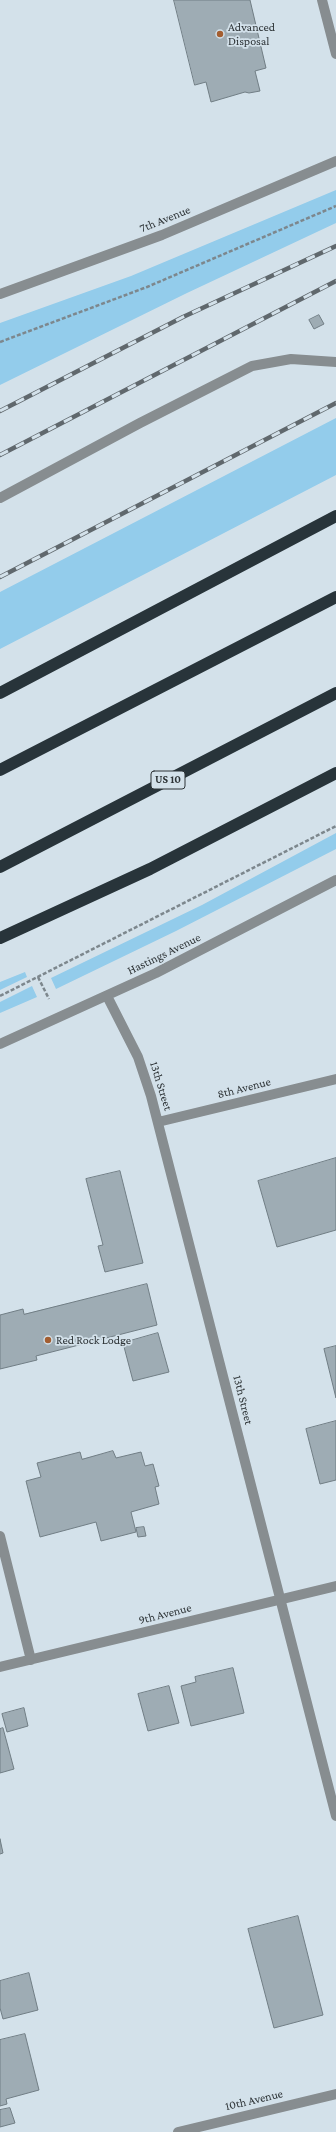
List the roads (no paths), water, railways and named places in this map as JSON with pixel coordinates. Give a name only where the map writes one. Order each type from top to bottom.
[{"type":"highway","points":[[0,693],[336,516]]},
{"type":"highway","points":[[0,770],[336,597]]},
{"type":"highway","name":"US 10","points":[[0,867],[336,693]]},
{"type":"highway","points":[[0,938],[150,869],[336,773]]},
{"type":"street","points":[[322,0],[336,54]]},
{"type":"street","name":"7th Avenue","points":[[0,294],[76,268],[165,234],[336,161]]},
{"type":"street","points":[[0,498],[140,423],[252,366],[291,359],[336,362]]},
{"type":"street","name":"Hastings Avenue","points":[[0,1044],[156,973],[336,880]]},
{"type":"street","name":"13th Street","points":[[107,996],[140,1062],[158,1122],[336,1816]]},
{"type":"street","name":"8th Avenue","points":[[158,1122],[336,1079]]},
{"type":"street","points":[[0,1536],[31,1660]]},
{"type":"street","name":"9th Avenue","points":[[0,1667],[281,1598],[336,1586]]},
{"type":"street","name":"10th Avenue","points":[[178,2132],[336,2094]]},
{"type":"railway","points":[[0,411],[183,317],[336,246]]},
{"type":"railway","points":[[0,455],[336,281]]},
{"type":"railway","points":[[0,577],[336,403]]},
{"type":"place","name":"Advanced Disposal","points":[[220,34]]},
{"type":"place","name":"Red Rock Lodge","points":[[48,1340]]}]
